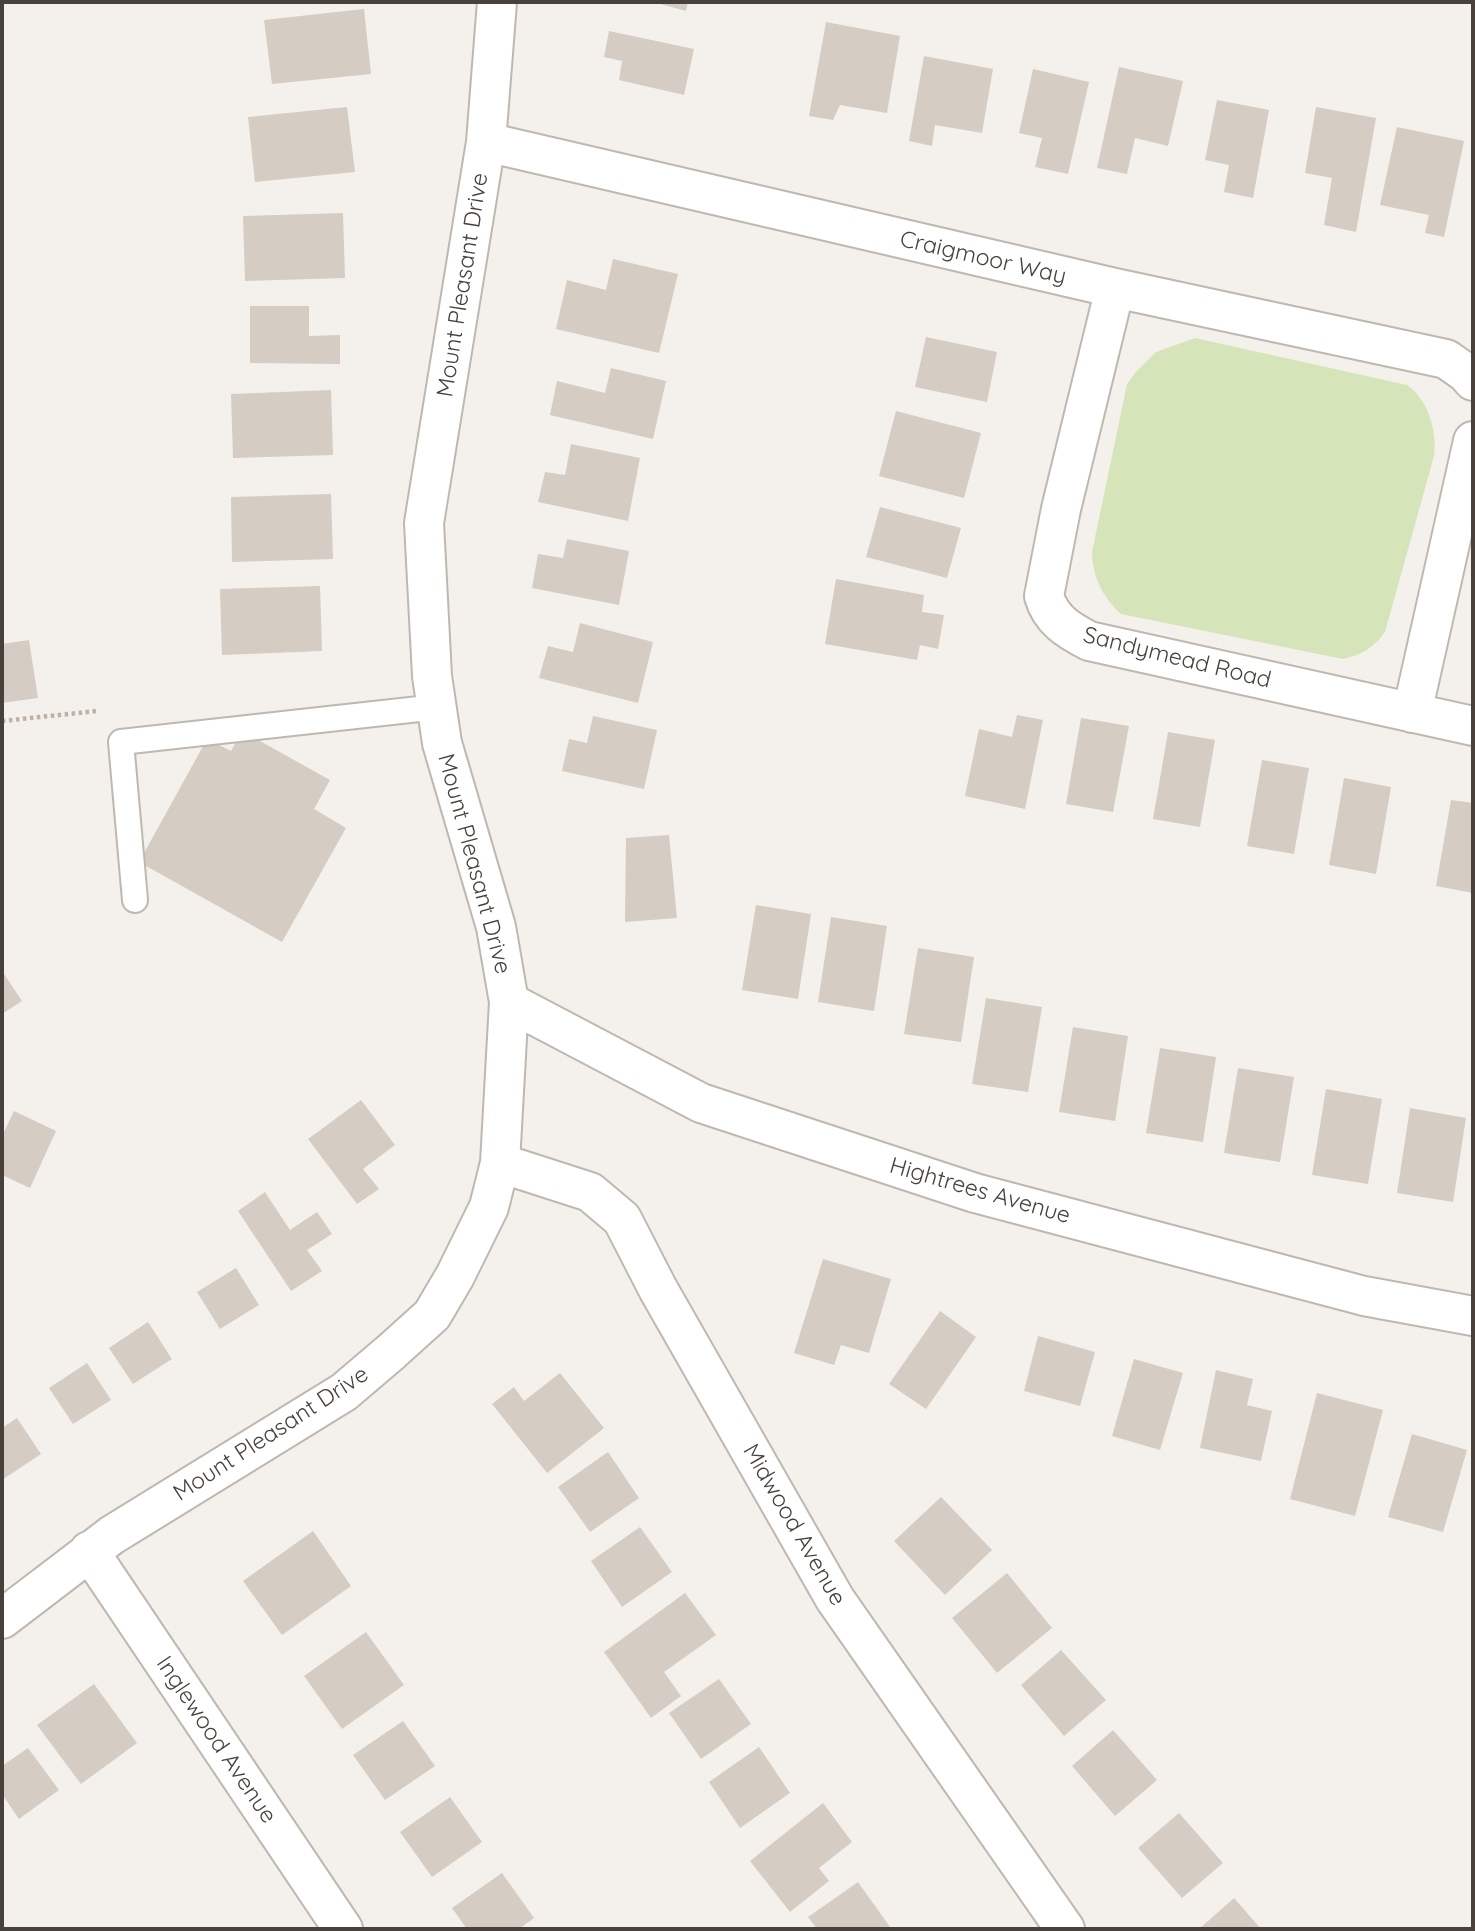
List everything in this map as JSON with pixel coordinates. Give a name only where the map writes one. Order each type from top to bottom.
[{"type":"street","name":"Mount Pleasant Drive","points":[[2,1619],[89,1552],[344,1392],[432,1315],[489,1207],[500,1163],[509,1002],[496,927],[442,743],[432,676],[424,523],[486,142],[497,2]]},
{"type":"street","name":"Craigmoor Way","points":[[486,142],[1115,288],[1447,359],[1473,381]]},
{"type":"street","name":"Sandymead Road","points":[[1115,288],[1061,509],[1044,596],[1056,620],[1090,641],[1473,726]]},
{"type":"street","points":[[1412,713],[1473,441]]},
{"type":"street","name":"Hightrees Avenue","points":[[509,1002],[701,1103],[975,1193],[1364,1296],[1473,1316]]},
{"type":"street","name":"Midwood Avenue","points":[[500,1163],[590,1192],[622,1219],[657,1289],[835,1599],[1065,1929]]},
{"type":"street","name":"Inglewood Avenue","points":[[89,1552],[343,1929]]},
{"type":"lane","points":[[135,900],[121,742],[437,707]]},
{"type":"green space","points":[[1195,338],[1407,385],[1426,407],[1434,436],[1434,456],[1385,632],[1362,653],[1343,659],[1121,614],[1100,586],[1094,570],[1092,552],[1127,384],[1156,352]]},
{"type":"building","points":[[653,2],[688,2],[686,11]]},
{"type":"building","points":[[364,9],[371,74],[272,84],[264,20]]},
{"type":"building","points":[[826,22],[900,36],[887,113],[840,105],[833,120],[809,116]]},
{"type":"building","points":[[609,31],[694,49],[684,95],[619,80],[622,61],[604,57]]},
{"type":"building","points":[[924,56],[993,69],[982,133],[935,125],[932,146],[909,141]]},
{"type":"building","points":[[1119,67],[1183,81],[1168,146],[1135,138],[1127,174],[1097,168]]},
{"type":"building","points":[[1033,69],[1089,82],[1068,174],[1035,167],[1042,138],[1019,133]]},
{"type":"building","points":[[1217,100],[1269,110],[1253,198],[1224,192],[1229,165],[1205,160]]},
{"type":"building","points":[[347,107],[355,172],[255,182],[248,117]]},
{"type":"building","points":[[1316,107],[1376,118],[1356,232],[1324,225],[1332,178],[1305,173]]},
{"type":"building","points":[[1397,127],[1464,141],[1444,237],[1425,233],[1429,215],[1380,205]]},
{"type":"building","points":[[343,213],[345,278],[245,281],[243,216]]},
{"type":"building","points":[[613,259],[678,274],[659,353],[556,329],[567,280],[606,290]]},
{"type":"building","points":[[250,306],[309,306],[309,336],[340,335],[340,364],[250,363]]},
{"type":"building","points":[[926,337],[997,352],[987,402],[915,387]]},
{"type":"building","points":[[611,368],[666,381],[653,439],[550,415],[557,381],[605,393]]},
{"type":"building","points":[[331,390],[333,455],[233,458],[231,394]]},
{"type":"building","points":[[896,411],[981,433],[964,498],[879,476]]},
{"type":"building","points":[[571,444],[640,458],[628,521],[538,502],[545,472],[565,475]]},
{"type":"building","points":[[331,494],[333,559],[232,562],[231,497]]},
{"type":"building","points":[[880,507],[961,528],[947,578],[866,557]]},
{"type":"building","points":[[567,539],[629,551],[619,605],[532,588],[538,554],[563,558]]},
{"type":"building","points":[[836,579],[924,595],[922,612],[944,615],[938,649],[920,645],[917,660],[825,644]]},
{"type":"building","points":[[320,586],[322,651],[222,655],[220,589]]},
{"type":"building","points":[[580,623],[653,642],[638,703],[539,678],[548,646],[573,652]]},
{"type":"building","points":[[29,640],[38,698],[2,703],[2,644]]},
{"type":"building","points":[[1017,715],[1043,720],[1025,809],[965,796],[979,729],[1012,737]]},
{"type":"building","points":[[593,716],[657,730],[644,789],[562,771],[569,739],[587,743]]},
{"type":"building","points":[[1081,718],[1129,726],[1113,812],[1066,804]]},
{"type":"building","points":[[242,731],[330,780],[314,809],[346,828],[282,942],[139,862],[207,739],[231,751]]},
{"type":"building","points":[[1168,732],[1215,740],[1200,827],[1153,819]]},
{"type":"building","points":[[1262,760],[1309,768],[1294,854],[1247,846]]},
{"type":"building","points":[[1344,778],[1391,787],[1376,874],[1329,865]]},
{"type":"building","points":[[1451,800],[1473,803],[1473,893],[1436,886]]},
{"type":"building","points":[[669,835],[677,918],[625,922],[626,838]]},
{"type":"building","points":[[756,905],[811,914],[798,999],[742,990]]},
{"type":"building","points":[[831,917],[887,926],[874,1011],[818,1002]]},
{"type":"building","points":[[918,948],[974,957],[961,1042],[904,1034]]},
{"type":"building","points":[[2,971],[22,1001],[2,1014]]},
{"type":"building","points":[[986,998],[1042,1007],[1028,1092],[972,1084]]},
{"type":"building","points":[[1073,1027],[1128,1036],[1115,1121],[1059,1112]]},
{"type":"building","points":[[1160,1048],[1216,1057],[1203,1142],[1146,1133]]},
{"type":"building","points":[[1238,1068],[1294,1077],[1280,1162],[1224,1153]]},
{"type":"building","points":[[1326,1089],[1382,1099],[1368,1184],[1312,1175]]},
{"type":"building","points":[[361,1100],[395,1145],[363,1169],[379,1189],[357,1204],[308,1139]]},
{"type":"building","points":[[1410,1108],[1466,1118],[1453,1202],[1397,1193]]},
{"type":"building","points":[[14,1111],[56,1131],[30,1188],[2,1175],[2,1136]]},
{"type":"building","points":[[265,1192],[290,1230],[317,1212],[332,1234],[307,1250],[322,1271],[291,1291],[238,1211]]},
{"type":"building","points":[[823,1259],[891,1279],[869,1353],[841,1345],[834,1365],[794,1353]]},
{"type":"building","points":[[236,1268],[259,1305],[220,1329],[197,1292]]},
{"type":"building","points":[[940,1311],[976,1337],[926,1409],[889,1384]]},
{"type":"building","points":[[148,1322],[172,1359],[133,1384],[109,1348]]},
{"type":"building","points":[[1038,1336],[1095,1352],[1080,1406],[1024,1391]]},
{"type":"building","points":[[1134,1359],[1183,1373],[1160,1450],[1112,1436]]},
{"type":"building","points":[[87,1363],[111,1400],[73,1424],[49,1388]]},
{"type":"building","points":[[1216,1370],[1253,1379],[1247,1405],[1272,1411],[1261,1461],[1200,1448]]},
{"type":"building","points":[[560,1373],[604,1428],[547,1473],[492,1404],[514,1387],[524,1401]]},
{"type":"building","points":[[1317,1393],[1383,1410],[1355,1516],[1290,1499]]},
{"type":"building","points":[[17,1418],[41,1454],[2,1480],[2,1428]]},
{"type":"building","points":[[1412,1434],[1467,1450],[1443,1532],[1388,1517]]},
{"type":"building","points":[[608,1452],[639,1498],[590,1532],[558,1487]]},
{"type":"building","points":[[941,1497],[992,1550],[945,1595],[894,1541]]},
{"type":"building","points":[[640,1527],[672,1572],[622,1607],[591,1561]]},
{"type":"building","points":[[313,1531],[351,1586],[282,1635],[243,1581]]},
{"type":"building","points":[[1007,1573],[1052,1628],[997,1673],[952,1618]]},
{"type":"building","points":[[685,1593],[716,1635],[664,1672],[681,1696],[651,1718],[604,1652]]},
{"type":"building","points":[[366,1632],[404,1685],[342,1729],[304,1676]]},
{"type":"building","points":[[1061,1650],[1106,1700],[1064,1736],[1021,1685]]},
{"type":"building","points":[[719,1679],[751,1724],[701,1759],[669,1713]]},
{"type":"building","points":[[94,1684],[137,1743],[81,1784],[37,1725]]},
{"type":"building","points":[[403,1721],[435,1766],[385,1800],[353,1755]]},
{"type":"building","points":[[1113,1730],[1157,1780],[1115,1816],[1072,1766]]},
{"type":"building","points":[[759,1747],[790,1793],[740,1828],[709,1782]]},
{"type":"building","points":[[28,1748],[59,1790],[19,1819],[2,1794],[2,1766]]},
{"type":"building","points":[[450,1797],[482,1842],[432,1877],[400,1832]]},
{"type":"building","points":[[823,1803],[852,1842],[819,1868],[829,1881],[790,1912],[750,1861]]},
{"type":"building","points":[[1179,1813],[1223,1863],[1182,1898],[1138,1848]]},
{"type":"building","points":[[502,1873],[534,1918],[519,1929],[467,1929],[452,1908]]},
{"type":"building","points":[[858,1882],[890,1927],[817,1929],[808,1917]]},
{"type":"building","points":[[1234,1898],[1261,1929],[1199,1929]]}]
